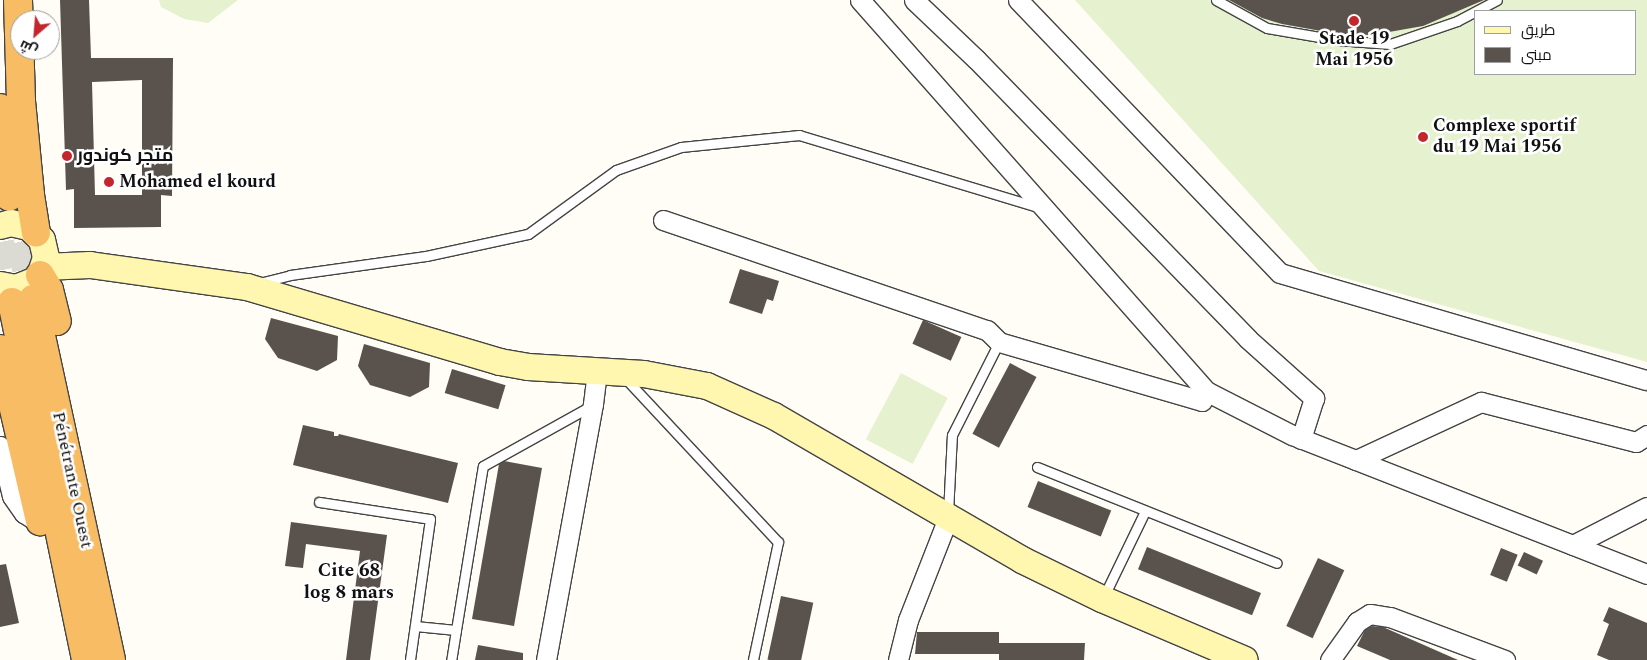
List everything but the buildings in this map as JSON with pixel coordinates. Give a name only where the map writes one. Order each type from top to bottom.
[{"type":"highway","points":[[18,0],[23,120],[39,236]]},
{"type":"highway","points":[[0,108],[9,197]]},
{"type":"highway","name":"Pénétrante Ouest","points":[[26,286],[84,593],[86,660]]},
{"type":"highway","points":[[0,350],[41,524],[55,562],[84,593]]},
{"type":"highway","name":"Pénétrante Ouest","points":[[84,593],[111,660]]},
{"type":"main road","points":[[0,226],[10,223],[20,224],[65,255],[90,265],[247,287],[500,362],[528,367],[644,374],[707,386],[774,416],[1022,560],[1102,599],[1245,660]]},
{"type":"main road","points":[[26,286],[46,258],[39,236]]},
{"type":"main road","points":[[26,286],[90,265]]},
{"type":"street","points":[[860,0],[1206,391],[1301,439],[1647,574]]},
{"type":"street","points":[[914,0],[976,59],[1248,339],[1314,398],[1301,439]]},
{"type":"street","points":[[1018,0],[1280,273],[1647,380]]},
{"type":"street","points":[[663,220],[987,330],[1000,342],[1202,401],[1206,391]]},
{"type":"street","points":[[546,660],[593,404],[608,371]]},
{"type":"street","points":[[1356,460],[1480,402],[1636,442],[1647,435]]},
{"type":"street","points":[[0,446],[12,496],[24,513],[41,524]]},
{"type":"street","points":[[1573,545],[1647,507]]},
{"type":"street","points":[[898,660],[908,620],[948,518]]},
{"type":"street","points":[[1330,660],[1356,622],[1370,614],[1390,617],[1505,660]]},
{"type":"lane","points":[[1216,0],[1267,28],[1337,40],[1390,44],[1457,20],[1474,12]]},
{"type":"lane","points":[[1478,10],[1498,0]]},
{"type":"lane","points":[[247,287],[290,275],[426,256],[528,234],[616,170],[681,147],[799,135],[1046,210]]},
{"type":"lane","points":[[948,518],[952,435],[1000,342]]},
{"type":"lane","points":[[608,371],[778,542],[753,660]]},
{"type":"lane","points":[[451,660],[483,466],[593,404]]},
{"type":"lane","points":[[1036,467],[1277,563]]},
{"type":"lane","points":[[319,502],[430,519],[410,660]]},
{"type":"lane","points":[[1102,599],[1145,510]]},
{"type":"lane","points":[[415,626],[456,630]]},
{"type":"green space","points":[[159,0],[238,0],[208,23],[184,19],[161,7]]},
{"type":"green space","name":"Complexe sportif du 19 Mai 1956","points":[[1075,0],[1647,0],[1647,362],[1319,271]]},
{"type":"green space","points":[[901,373],[948,398],[913,464],[866,439]]},
{"type":"tunnel","points":[[10,201],[33,299]]},
{"type":"tunnel","points":[[0,242],[12,302]]},
{"type":"place","name":"Stade 19 Mai 1956","points":[[1354,21]]},
{"type":"place","name":"Complexe sportif du 19 Mai 1956","points":[[1423,137]]},
{"type":"place","name":"متجر كوندور","points":[[67,156]]},
{"type":"place","name":"Mohamed el kourd","points":[[109,182]]},
{"type":"district","name":"Cite 68 log 8 mars","points":[[349,582]]}]
